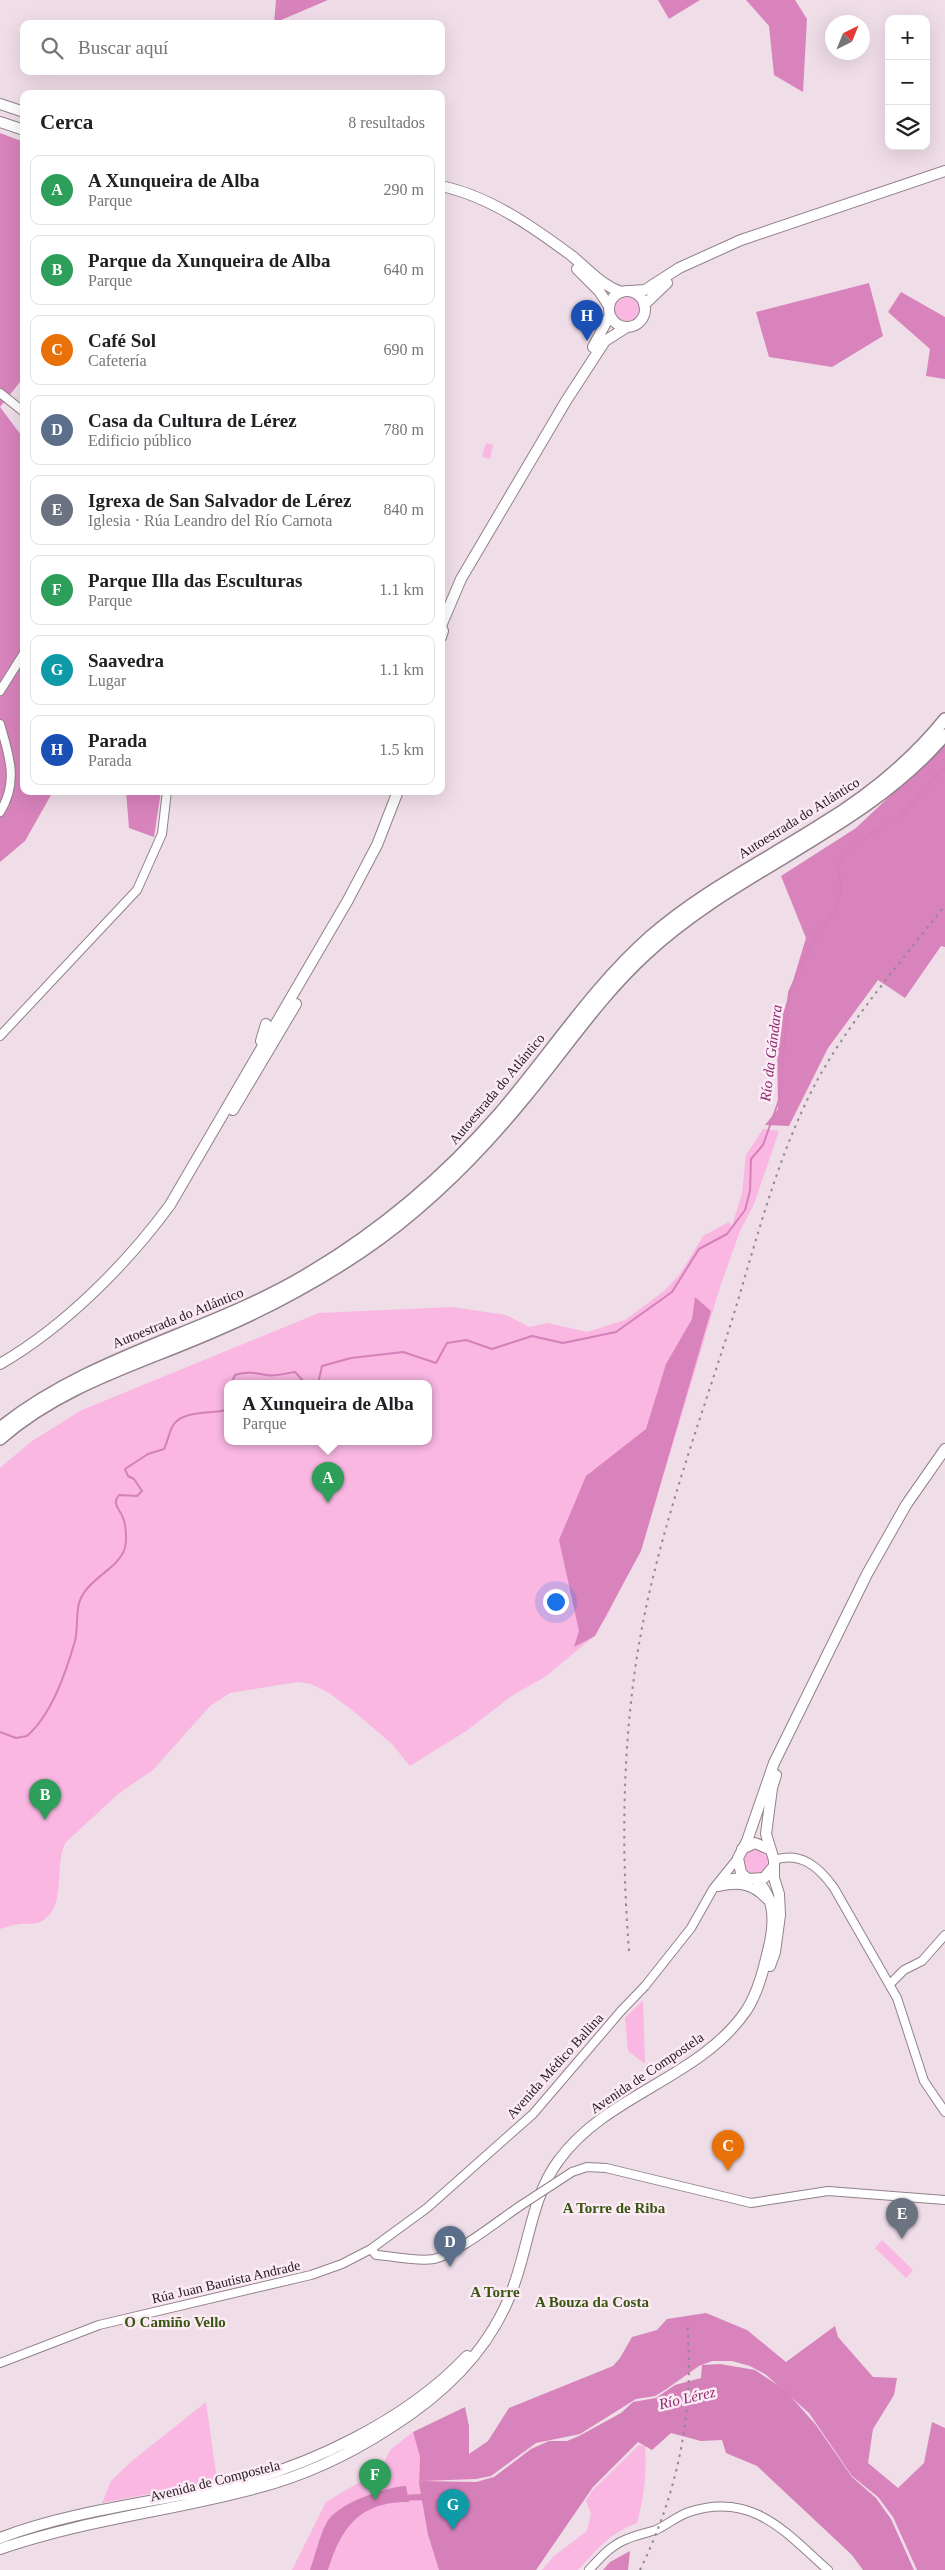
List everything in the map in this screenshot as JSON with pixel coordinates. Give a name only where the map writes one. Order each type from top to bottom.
[{"type":"highway","name":"Autoestrada do Atlántico","points":[[0,1428],[30,1405],[80,1376],[229,1315],[278,1291],[312,1272],[381,1225],[414,1199],[478,1137],[517,1092],[589,1000],[641,944],[707,893],[856,802],[910,757],[945,719]]},
{"type":"highway","name":"Autoestrada do Atlántico","points":[[0,1439],[44,1406],[79,1386],[217,1330],[267,1307],[362,1251],[408,1216],[470,1160],[528,1095],[619,981],[646,954],[682,923],[874,800],[918,764],[945,735]]},
{"type":"main road","points":[[0,104],[20,111]]},
{"type":"main road","points":[[0,122],[20,129]]},
{"type":"main road","points":[[445,601],[492,518],[599,339],[614,296],[626,292],[646,290],[679,268],[763,231],[945,171]]},
{"type":"main road","points":[[445,187],[486,202],[509,214],[572,257],[601,281],[639,296],[644,304]]},
{"type":"main road","points":[[541,236],[599,291],[615,322],[627,327]]},
{"type":"main road","points":[[445,617],[461,580],[570,393],[605,341],[642,318],[644,304],[661,287],[698,260]]},
{"type":"main road","points":[[0,1364],[33,1343],[69,1314],[154,1227],[174,1198],[252,1063],[270,1026],[377,846],[396,795]]},
{"type":"main road","points":[[263,1042],[271,1040],[299,997],[383,845],[402,795]]},
{"type":"main road","points":[[0,1369],[46,1339],[66,1322],[157,1231],[181,1198],[287,1023],[299,997]]},
{"type":"main road","points":[[247,1088],[266,1049],[263,1042]]},
{"type":"main road","points":[[774,1863],[769,1875],[756,1880],[745,1877],[738,1866],[740,1853],[774,1763],[891,1529],[945,1449]]},
{"type":"main road","points":[[748,2009],[768,1972],[775,1952],[780,1915],[779,1894],[774,1878],[774,1863],[766,1834],[772,1788],[791,1732]]},
{"type":"main road","points":[[740,1853],[755,1843],[769,1849]]},
{"type":"main road","name":"Avenida de Compostela","points":[[0,2549],[87,2524],[258,2488],[311,2469],[381,2434],[425,2405],[458,2376],[496,2326],[516,2282],[521,2260],[549,2176],[568,2148],[611,2112],[694,2062],[730,2030],[748,2009],[764,1969],[771,1936],[772,1910],[770,1898],[766,1888],[756,1880]]},
{"type":"main road","name":"Avenida de Compostela","points":[[0,2538],[84,2515],[254,2479],[306,2460],[374,2426],[418,2398],[453,2371],[467,2356],[490,2323],[521,2260]]},
{"type":"street","points":[[0,393],[20,409]]},
{"type":"street","points":[[0,691],[20,659]]},
{"type":"street","points":[[0,724],[11,761],[12,774],[10,791],[0,812]]},
{"type":"street","points":[[0,1036],[137,890],[162,834],[167,795]]},
{"type":"street","name":"Avenida Médico Ballina","points":[[371,2249],[427,2208],[533,2114],[621,2011],[645,1986],[691,1928],[710,1896],[740,1853]]},
{"type":"street","points":[[774,1863],[785,1856],[798,1858],[812,1864],[823,1874],[890,1984],[902,2010],[924,2081],[945,2112]]},
{"type":"street","name":"Avenida Médico Ballina","points":[[710,1896],[718,1887],[732,1878],[745,1877]]},
{"type":"street","points":[[718,1887],[746,1885],[757,1889],[772,1910]]},
{"type":"street","points":[[890,1984],[904,1970],[922,1961],[945,1935]]},
{"type":"street","points":[[371,2249],[376,2255],[420,2259],[436,2258],[452,2251],[572,2172],[587,2167],[606,2168],[757,2203],[804,2193],[828,2192],[945,2200]]},
{"type":"street","name":"Rúa Juan Bautista Andrade","points":[[0,2364],[99,2325],[311,2275],[342,2264],[371,2249]]},
{"type":"street","points":[[589,2570],[614,2545],[628,2538],[657,2529],[689,2512],[715,2508],[742,2510],[771,2520],[828,2570]]},
{"type":"shaded area","points":[[276,0],[328,0],[281,20],[274,20]]},
{"type":"shaded area","points":[[658,0],[700,0],[669,19]]},
{"type":"shaded area","points":[[746,0],[795,0],[807,19],[803,92],[774,75],[769,26]]},
{"type":"shaded area","points":[[0,133],[20,140],[20,382],[0,407]]},
{"type":"shaded area","points":[[869,283],[883,336],[832,367],[769,357],[756,312]]},
{"type":"shaded area","points":[[901,292],[945,317],[945,379],[926,376],[930,349],[888,312]]},
{"type":"shaded area","points":[[622,297],[632,297],[639,304],[639,314],[632,321],[622,321],[615,314],[615,304]]},
{"type":"shaded area","points":[[0,407],[20,434],[20,795],[51,795],[25,841],[0,862]]},
{"type":"shaded area","points":[[486,443],[493,445],[490,459],[482,457]]},
{"type":"shaded area","points":[[945,744],[945,947],[941,946],[905,998],[878,980],[828,1048],[789,1126],[765,1125],[778,1109],[777,1034],[806,938],[781,876],[856,828]]},
{"type":"shaded area","points":[[126,795],[160,795],[154,837],[129,828]]},
{"type":"shaded area","points":[[763,1129],[779,1131],[754,1204],[740,1231],[720,1287],[645,1537],[607,1616],[593,1637],[545,1677],[513,1695],[466,1731],[410,1766],[392,1744],[352,1710],[329,1693],[311,1684],[298,1682],[230,1693],[210,1706],[153,1770],[118,1794],[66,1842],[60,1861],[58,1895],[50,1914],[42,1921],[33,1924],[11,1925],[0,1929],[0,1468],[32,1441],[82,1410],[319,1313],[452,1307],[506,1315],[529,1327],[548,1323],[587,1332],[625,1320],[664,1291],[680,1274],[703,1236],[729,1222],[732,1226],[742,1193],[746,1155]]},
{"type":"shaded area","points":[[695,1297],[711,1311],[641,1551],[595,1636],[574,1647],[579,1631],[559,1540],[586,1476],[646,1429],[666,1364],[692,1319]]},
{"type":"shaded area","points":[[756,1850],[761,1851],[767,1857],[767,1867],[761,1873],[756,1874],[751,1873],[745,1867],[744,1862],[745,1857],[751,1851]]},
{"type":"shaded area","points":[[643,2000],[645,2063],[628,2051],[625,2018]]},
{"type":"shaded area","points":[[882,2240],[913,2270],[906,2278],[875,2248]]},
{"type":"shaded area","points":[[706,2313],[747,2330],[786,2362],[835,2326],[838,2337],[873,2377],[897,2378],[894,2395],[873,2429],[868,2463],[898,2488],[924,2463],[932,2422],[945,2428],[945,2570],[917,2570],[893,2517],[878,2497],[852,2476],[809,2413],[765,2374],[750,2366],[732,2361],[712,2361],[699,2366],[655,2396],[636,2399],[580,2434],[536,2443],[491,2476],[476,2479],[423,2481],[419,2484],[420,2457],[413,2432],[465,2407],[469,2426],[469,2454],[488,2441],[509,2408],[613,2366],[632,2337],[657,2330],[667,2319]]},
{"type":"shaded area","points":[[206,2402],[217,2481],[102,2503],[111,2481],[132,2461]]},
{"type":"shaded area","points":[[413,2432],[420,2457],[419,2484],[423,2509],[429,2539],[439,2570],[292,2570],[326,2502],[380,2470],[390,2450]]},
{"type":"shaded area","points":[[639,2445],[645,2446],[646,2466],[643,2495],[637,2523],[611,2537],[578,2570],[542,2570],[554,2556],[587,2531],[591,2514],[586,2501],[592,2491]]},
{"type":"shaded area","points":[[630,2551],[628,2570],[603,2570],[610,2562]]},
{"type":"water","name":"Río Lérez","points":[[720,2364],[755,2370],[785,2390],[816,2425],[852,2477],[876,2498],[891,2519],[914,2570],[863,2570],[852,2555],[757,2466],[726,2453],[722,2440],[701,2441],[671,2433],[652,2450],[638,2442],[593,2487],[536,2570],[439,2570],[428,2535],[419,2484],[423,2481],[476,2482],[494,2477],[531,2449],[549,2441],[567,2441],[579,2436],[621,2413],[633,2402],[656,2398],[675,2385],[701,2378],[702,2365]]},
{"type":"water","points":[[406,2486],[409,2502],[378,2506],[366,2511],[347,2529],[333,2554],[328,2570],[310,2570],[323,2530],[335,2513],[365,2496],[387,2489]]},
{"type":"waterway","name":"Río da Gándara","points":[[319,1380],[322,1366],[351,1358],[403,1352],[436,1363],[447,1343],[466,1340],[492,1349],[532,1336],[563,1343],[616,1332],[672,1292],[699,1249],[727,1234],[745,1210],[750,1191],[751,1159],[763,1145],[779,1100],[789,992],[817,934],[836,911],[841,888],[838,867],[845,853],[861,840],[899,817],[939,772],[945,768]]},
{"type":"waterway","name":"Río da Gándara","points":[[233,1380],[235,1375],[244,1373],[273,1376],[295,1372],[302,1380]]},
{"type":"waterway","name":"Río da Gándara","points":[[0,1732],[16,1738],[27,1736],[44,1716],[57,1692],[75,1641],[78,1608],[83,1594],[95,1580],[116,1562],[125,1548],[125,1525],[116,1501],[119,1495],[137,1496],[142,1491],[134,1479],[128,1476],[125,1469],[148,1454],[164,1449],[172,1427],[184,1416],[224,1410]]},
{"type":"waterway","points":[[401,2498],[421,2497],[428,2500]]},
{"type":"railway","points":[[629,1951],[624,1814],[630,1711],[641,1631],[662,1541],[675,1497],[780,1165],[805,1106],[819,1077],[847,1032],[945,905]]},
{"type":"railway","points":[[640,2570],[664,2511],[674,2481],[681,2450],[686,2419],[688,2387],[687,2323]]},
{"type":"place","name":"Parada","points":[[587,341]]},
{"type":"place","name":"A Xunqueira de Alba","points":[[328,1503]]},
{"type":"place","name":"Parque da Xunqueira de Alba","points":[[45,1820]]},
{"type":"place","name":"Café Sol","points":[[728,2171]]},
{"type":"place","name":"Igrexa de San Salvador de Lérez","points":[[902,2239]]},
{"type":"place","name":"Casa da Cultura de Lérez","points":[[450,2267]]},
{"type":"place","name":"Parque Illa das Esculturas","points":[[375,2500]]},
{"type":"place","name":"Saavedra","points":[[453,2530]]},
{"type":"district","name":"A Torre de Riba","points":[[614,2208]]},
{"type":"district","name":"A Torre","points":[[495,2292]]},
{"type":"district","name":"A Bouza da Costa","points":[[592,2302]]},
{"type":"district","name":"O Camiño Vello","points":[[175,2322]]}]
